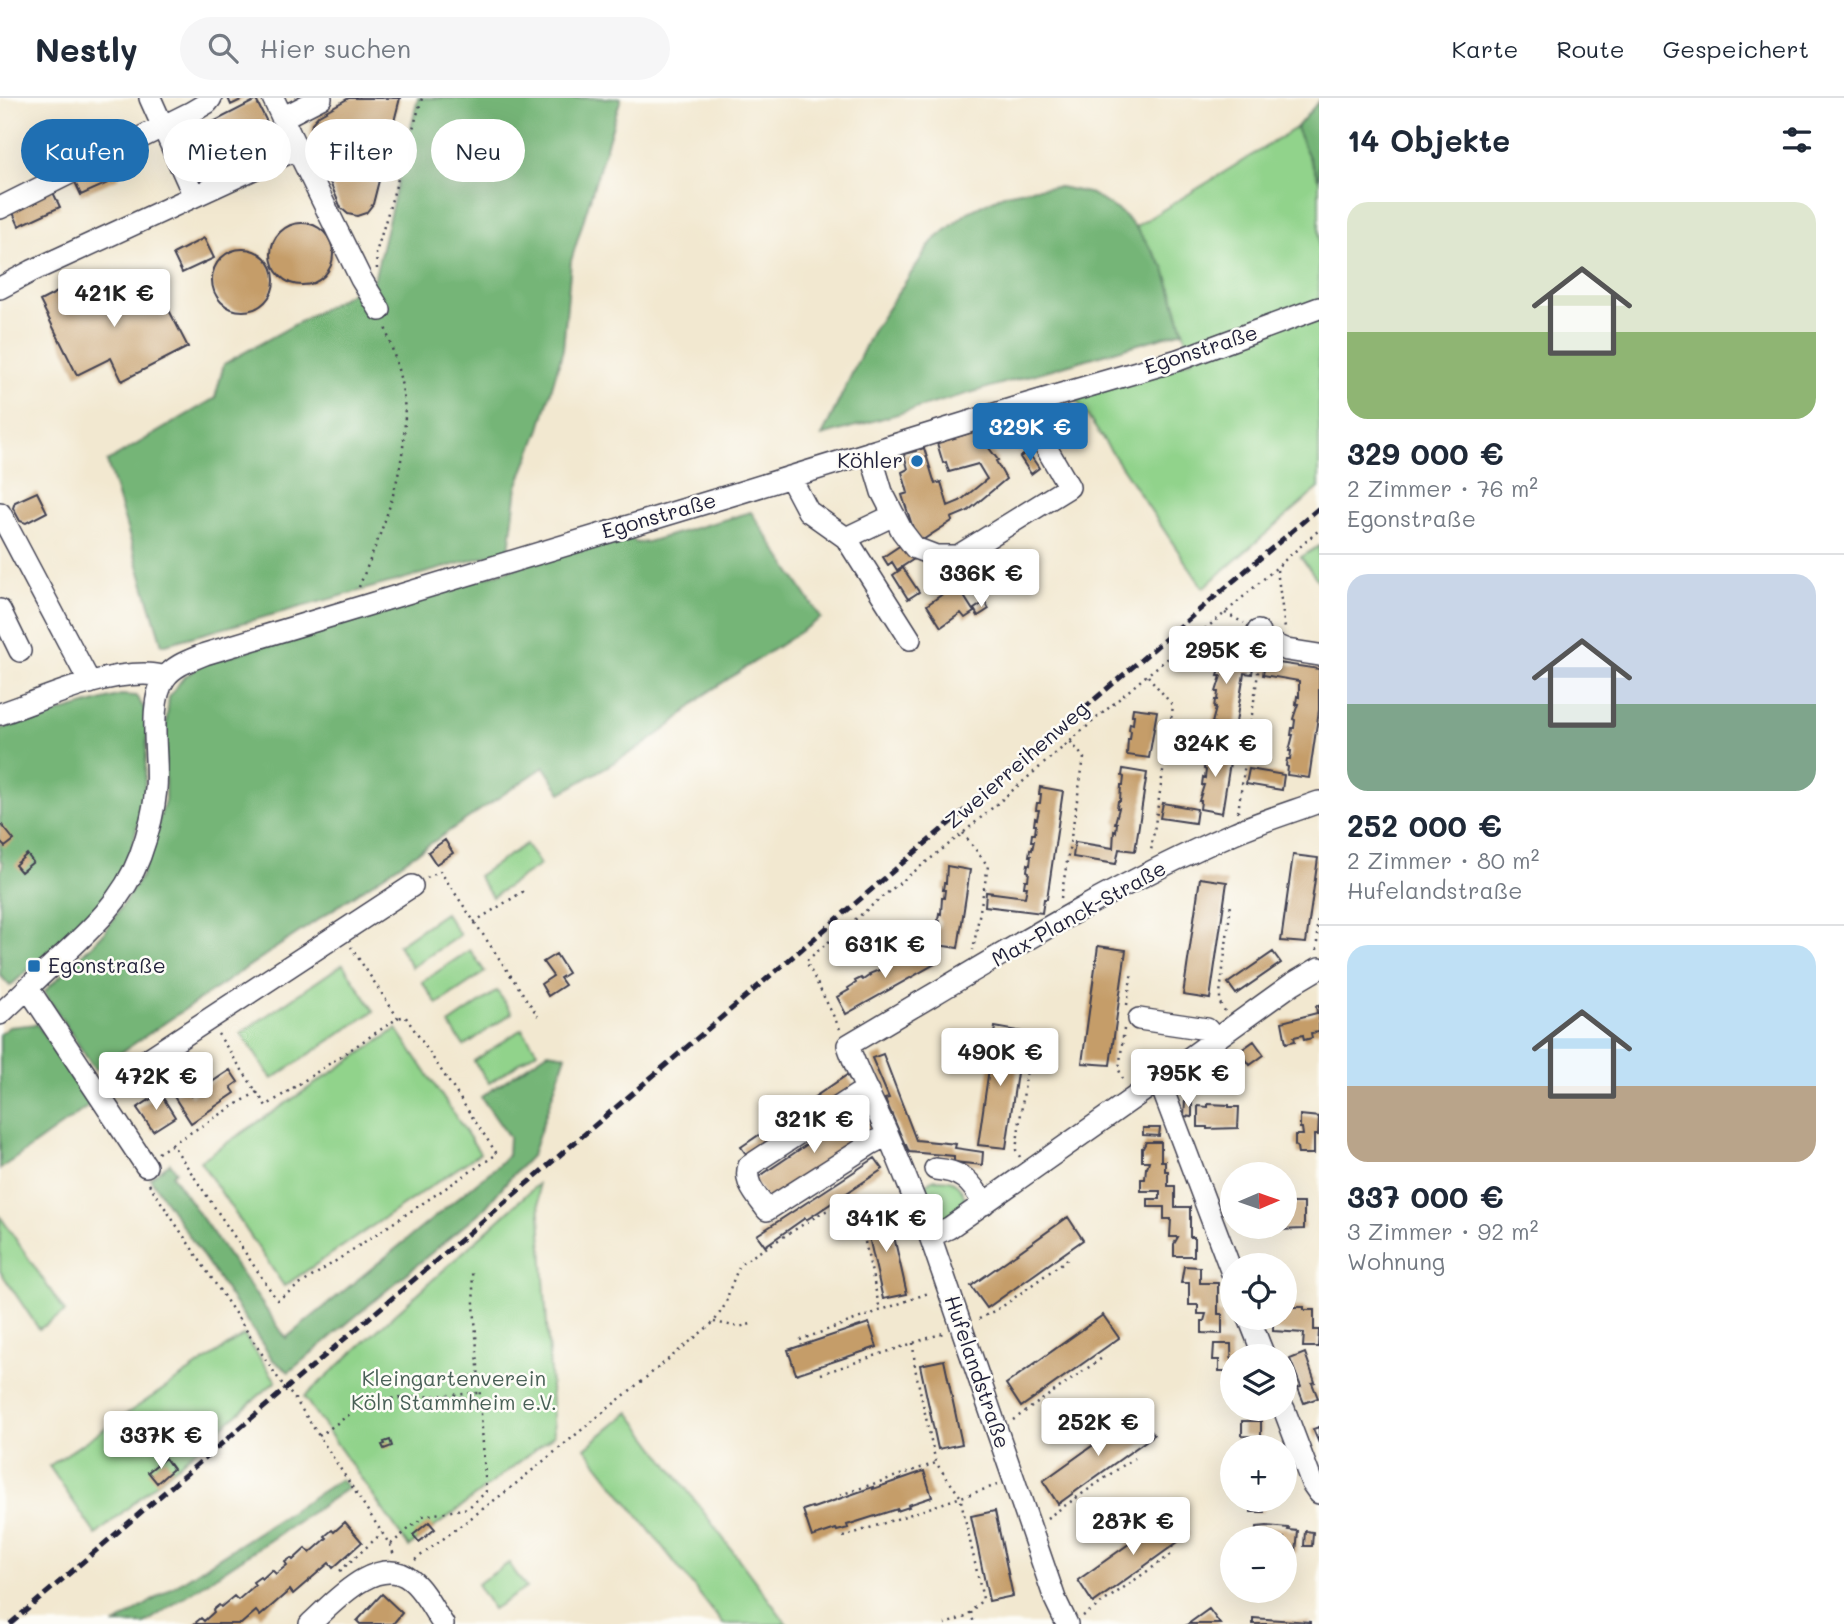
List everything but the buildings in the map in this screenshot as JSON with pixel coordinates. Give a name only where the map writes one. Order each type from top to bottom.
[{"type":"street","points":[[0,208],[163,126],[150,98]]},
{"type":"street","points":[[178,119],[207,103],[211,98]]},
{"type":"street","points":[[273,98],[361,279],[380,310]]},
{"type":"street","points":[[282,118],[321,98]]},
{"type":"street","points":[[0,289],[33,271],[297,149]]},
{"type":"street","points":[[188,182],[194,196]]},
{"type":"street","name":"Egonstraße","points":[[166,676],[180,665],[205,654],[1178,360],[1319,309]]},
{"type":"street","points":[[870,452],[882,492],[902,531],[915,548],[936,556],[958,556],[1069,487],[1024,405]]},
{"type":"street","points":[[790,477],[808,511],[846,538],[910,639]]},
{"type":"street","points":[[0,513],[6,542],[90,683]]},
{"type":"street","points":[[846,538],[894,515]]},
{"type":"street","points":[[0,611],[20,651]]},
{"type":"street","points":[[1260,635],[1287,650],[1319,654]]},
{"type":"street","points":[[0,714],[90,683],[119,676],[166,676],[157,691],[155,713],[157,786],[154,810],[139,859],[117,901],[91,929],[28,988],[4,1003]]},
{"type":"street","name":"Max-Planck-Straße","points":[[848,1045],[1056,922],[1147,875],[1235,833],[1319,802]]},
{"type":"street","points":[[98,1092],[412,886]]},
{"type":"street","points":[[930,1237],[949,1228],[984,1204],[1318,968]]},
{"type":"street","points":[[28,988],[146,1166]]},
{"type":"street","points":[[1130,1017],[1207,1029],[1216,1040]]},
{"type":"street","name":"Hufelandstraße","points":[[848,1045],[930,1237],[955,1330],[997,1431],[1055,1599],[1075,1621]]},
{"type":"street","points":[[1159,1080],[1224,1253]]},
{"type":"street","points":[[868,1091],[749,1166],[748,1181],[767,1210],[888,1135]]},
{"type":"street","points":[[935,1169],[949,1170],[964,1177],[984,1204]]},
{"type":"street","points":[[1289,1421],[1312,1483],[1319,1493]]},
{"type":"street","points":[[310,1624],[366,1578],[379,1573],[401,1573],[418,1587],[443,1624]]},
{"type":"path","points":[[378,275],[376,253],[422,98]]},
{"type":"path","points":[[358,607],[357,593],[390,506],[400,469],[405,435],[404,400],[399,370],[380,310]]},
{"type":"path","name":"Zweierreihenweg","points":[[848,1045],[806,961],[963,833],[1147,675],[1225,613],[1319,530]]},
{"type":"path","points":[[1277,568],[1287,650]]},
{"type":"path","points":[[1235,833],[1260,635]]},
{"type":"path","points":[[1147,675],[1173,706],[1147,875]]},
{"type":"path","points":[[1056,922],[1084,758],[1070,741]]},
{"type":"path","points":[[963,833],[988,866],[969,975]]},
{"type":"path","points":[[412,886],[439,871],[538,1016]]},
{"type":"path","points":[[474,922],[524,891]]},
{"type":"path","points":[[1231,904],[1220,1003],[1235,1026]]},
{"type":"path","points":[[1318,968],[1319,908]]},
{"type":"path","points":[[342,932],[398,1018]]},
{"type":"path","points":[[1132,971],[1130,1017],[1119,1070],[1133,1099]]},
{"type":"path","points":[[208,1020],[257,1092],[266,1106],[398,1018],[405,1016],[498,1154],[277,1300],[172,1144],[257,1092]]},
{"type":"path","points":[[1027,1173],[1016,1150],[1030,1054]]},
{"type":"path","points":[[146,1166],[144,1176],[390,1545],[401,1573],[508,1490],[714,1322],[725,1305],[740,1264],[823,1212],[856,1200],[895,1199],[911,1195]]},
{"type":"path","points":[[856,1200],[880,1310]]},
{"type":"path","points":[[821,1374],[955,1330],[1003,1306],[1069,1258]]},
{"type":"path","points":[[390,1545],[424,1516],[468,1508],[486,1492],[472,1272]]},
{"type":"path","points":[[800,1340],[934,1291]]},
{"type":"path","points":[[714,1322],[739,1327],[751,1324]]},
{"type":"path","points":[[913,1343],[915,1368],[936,1463],[960,1496],[983,1599],[966,1617],[944,1624]]},
{"type":"path","points":[[997,1431],[1105,1356]]},
{"type":"path","points":[[319,1436],[370,1400],[480,1393]]},
{"type":"path","points":[[1030,1527],[1053,1515],[1134,1458]]},
{"type":"path","points":[[840,1494],[936,1463]]},
{"type":"path","points":[[843,1537],[1004,1483]]},
{"type":"path","points":[[347,1591],[334,1576],[382,1533]]},
{"type":"path","points":[[1075,1621],[1172,1554]]},
{"type":"path","points":[[971,1612],[974,1624]]},
{"type":"green space","points":[[418,98],[621,98],[571,261],[563,349],[540,429],[517,487],[509,550],[162,645],[107,462],[215,398],[224,364],[374,280],[398,182],[417,182],[417,119],[413,119]]},
{"type":"green space","points":[[1319,101],[1319,180],[1296,128]]},
{"type":"green space","points":[[1296,128],[1319,180],[1319,488],[1203,588],[1074,396],[1192,360],[1165,269],[1135,227]]},
{"type":"green space","points":[[1060,187],[1092,194],[1123,214],[1135,227],[1165,269],[1183,331],[822,436],[872,332],[932,242],[968,212],[1005,194]]},
{"type":"green space","points":[[751,512],[821,618],[704,695],[644,745],[561,793],[544,767],[95,1070],[44,992],[104,933],[142,875],[165,800],[165,737],[169,697],[183,678],[203,664],[626,534],[637,543],[647,542]]},
{"type":"green space","points":[[1319,546],[1319,582],[1301,557]]},
{"type":"green space","points":[[121,695],[136,696],[148,714],[144,800],[132,847],[120,878],[106,900],[10,986],[0,975],[0,876],[3,863],[0,859],[0,729]]},
{"type":"green space","points":[[526,844],[540,865],[492,897],[478,876]]},
{"type":"green space","points":[[445,913],[460,935],[412,967],[398,945]]},
{"type":"green space","points":[[470,950],[485,972],[437,1004],[422,982]]},
{"type":"green space","points":[[343,964],[374,1011],[272,1079],[241,1033]]},
{"type":"green space","points":[[497,991],[512,1013],[464,1046],[449,1024]]},
{"type":"green space","points":[[37,1024],[90,1105],[0,1169],[0,1034],[9,1027]]},
{"type":"green space","points":[[397,1029],[480,1153],[284,1286],[200,1161]]},
{"type":"green space","points":[[522,1029],[537,1051],[489,1083],[474,1061]]},
{"type":"green space","points":[[548,1052],[566,1055],[532,1155],[485,1208],[289,1372],[273,1360],[150,1178],[170,1163],[176,1171],[172,1175],[286,1338],[508,1155],[509,1137],[481,1097]]},
{"type":"green space","points":[[935,1179],[952,1181],[962,1191],[965,1201],[958,1213],[938,1222],[932,1220],[921,1189]]},
{"type":"green space","name":"Kleingartenverein Köln Stammheim e.V.","points":[[538,1184],[554,1435],[409,1547],[304,1397]]},
{"type":"green space","points":[[0,1216],[65,1312],[39,1329],[0,1271]]},
{"type":"green space","points":[[244,1335],[276,1381],[96,1535],[49,1466]]},
{"type":"green space","points":[[629,1412],[787,1624],[723,1624],[585,1448]]},
{"type":"green space","points":[[341,1479],[348,1488],[144,1624],[116,1624]]},
{"type":"green space","points":[[509,1563],[526,1588],[493,1609],[477,1584]]},
{"type":"railway","points":[[10,1624],[1319,508]]},
{"type":"place","name":"Köhler","points":[[917,461]]},
{"type":"place","name":"Egonstraße","points":[[34,966]]}]
